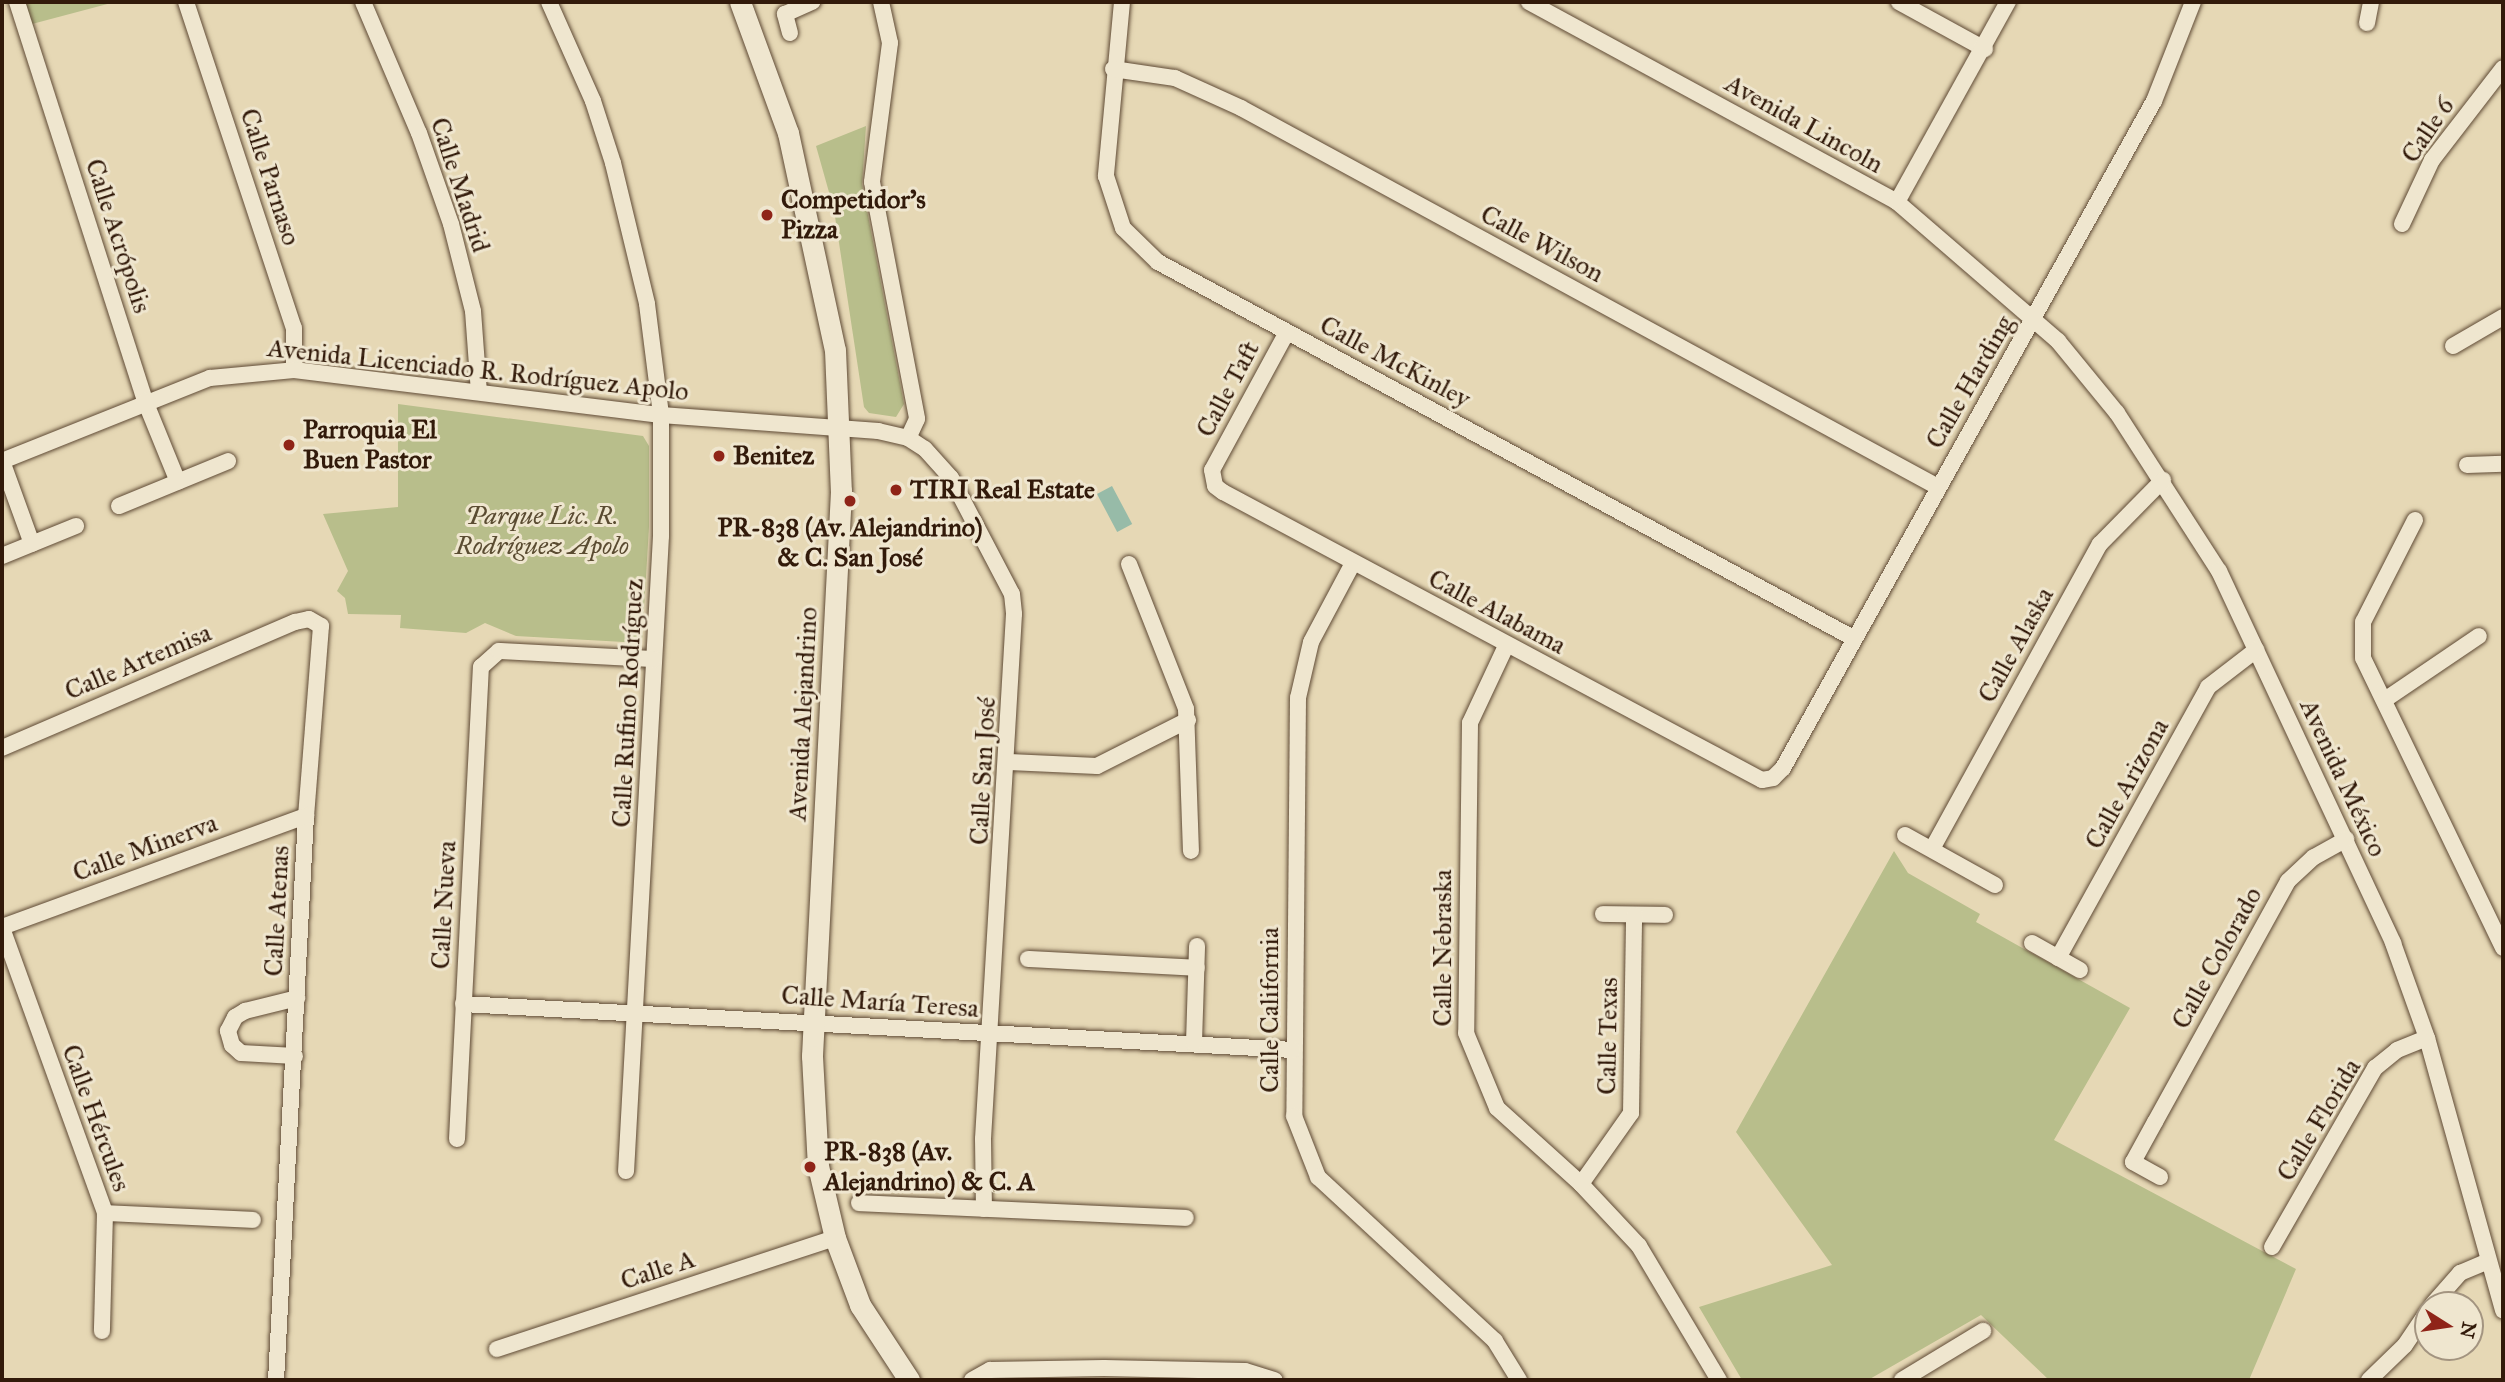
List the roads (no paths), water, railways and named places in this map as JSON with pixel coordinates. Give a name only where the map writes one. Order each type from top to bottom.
[{"type":"street","name":"Calle Acrópolis","points":[[17,2],[145,401],[178,482]]},
{"type":"street","name":"Calle Parnaso","points":[[186,2],[294,328],[294,370]]},
{"type":"street","name":"Calle Madrid","points":[[363,2],[419,133],[451,224],[473,311],[479,392]]},
{"type":"street","name":"Calle Rufino Rodríguez","points":[[549,2],[593,102],[613,163],[647,304],[662,415],[654,659],[637,1013],[626,1171]]},
{"type":"street","name":"Avenida Alejandrino","points":[[740,2],[780,107],[799,180],[835,350],[839,426],[839,564],[813,1021],[814,1127],[835,1238],[860,1305],[909,1380]]},
{"type":"street","points":[[790,33],[785,14],[812,2]]},
{"type":"street","points":[[881,2],[890,43],[872,182],[917,419],[908,438]]},
{"type":"street","name":"Calle McKinley","points":[[1122,2],[1113,69],[1106,176],[1123,228],[1158,262],[1855,639]]},
{"type":"street","name":"Avenida Lincoln","points":[[1529,2],[1897,202],[2034,318]]},
{"type":"street","points":[[1899,2],[1985,49]]},
{"type":"street","points":[[1897,202],[1985,49],[2008,2]]},
{"type":"street","name":"Calle Harding","points":[[1773,778],[1783,768],[2154,101],[2193,2]]},
{"type":"street","points":[[2367,23],[2371,2]]},
{"type":"street","name":"Calle 6","points":[[2402,224],[2432,160],[2503,68]]},
{"type":"street","name":"Calle Wilson","points":[[1113,69],[1175,79],[1241,108],[1938,487]]},
{"type":"street","points":[[2453,346],[2503,317]]},
{"type":"street","name":"Avenida México","points":[[2034,318],[2088,376],[2163,480],[2219,571],[2346,839],[2392,943],[2427,1038],[2486,1262],[2503,1311]]},
{"type":"street","name":"Calle Taft","points":[[1212,470],[1287,332]]},
{"type":"street","name":"Avenida Licenciado R. Rodríguez Apolo","points":[[2,461],[145,401],[227,374],[294,370],[662,415],[839,426]]},
{"type":"street","name":"Calle San José","points":[[839,426],[908,438],[925,449],[951,478],[1012,594],[1009,762],[983,1139],[984,1209]]},
{"type":"street","points":[[2,461],[32,544]]},
{"type":"street","points":[[118,506],[228,461]]},
{"type":"street","points":[[2467,465],[2503,464]]},
{"type":"street","name":"Calle Alabama","points":[[1212,470],[1215,486],[1223,492],[1506,646],[1762,780],[1773,778]]},
{"type":"street","name":"Calle Alaska","points":[[1932,849],[2100,544],[2163,480]]},
{"type":"street","points":[[2415,520],[2363,622],[2363,658],[2386,699],[2503,948]]},
{"type":"street","points":[[2,556],[76,526]]},
{"type":"street","name":"Calle California","points":[[1353,563],[1311,642],[1298,698],[1294,1116],[1318,1177],[1496,1341],[1519,1380]]},
{"type":"street","points":[[1129,564],[1188,720],[1191,851]]},
{"type":"street","name":"Calle Atenas","points":[[276,1380],[281,1223],[295,1056],[306,816],[321,626],[309,618],[295,622]]},
{"type":"street","name":"Calle Artemisa","points":[[2,748],[295,622]]},
{"type":"street","points":[[2386,699],[2479,636]]},
{"type":"street","name":"Calle Nebraska","points":[[1506,646],[1470,723],[1466,1033],[1497,1108],[1581,1184],[1639,1246],[1719,1380]]},
{"type":"street","name":"Calle Arizona","points":[[2059,958],[2208,687],[2256,650]]},
{"type":"street","name":"Calle Nueva","points":[[457,1139],[480,674],[485,660],[499,651],[654,659]]},
{"type":"street","points":[[1009,762],[1097,766],[1188,720]]},
{"type":"street","name":"Calle Minerva","points":[[2,928],[306,816]]},
{"type":"street","points":[[1905,835],[1995,885]]},
{"type":"street","name":"Calle Colorado","points":[[2160,1177],[2133,1162],[2155,1122],[2288,881],[2314,857],[2346,839]]},
{"type":"street","points":[[1603,914],[1665,915]]},
{"type":"street","name":"Calle Texas","points":[[1581,1184],[1632,1113],[1634,915]]},
{"type":"street","name":"Calle Hércules","points":[[2,928],[105,1213],[102,1331]]},
{"type":"street","points":[[2032,943],[2080,970]]},
{"type":"street","points":[[1194,1043],[1197,946]]},
{"type":"street","points":[[1028,959],[1197,968]]},
{"type":"street","points":[[295,1056],[241,1053],[232,1045],[228,1031],[235,1017],[245,1011],[297,998]]},
{"type":"street","name":"Calle María Teresa","points":[[463,1003],[1293,1050]]},
{"type":"street","name":"Calle Florida","points":[[2272,1247],[2375,1068],[2397,1050],[2427,1038]]},
{"type":"street","points":[[859,1203],[1186,1218]]},
{"type":"street","points":[[105,1213],[253,1220]]},
{"type":"street","name":"Calle A","points":[[497,1349],[835,1238]]},
{"type":"street","points":[[2444,1291],[2460,1273],[2486,1262]]},
{"type":"street","points":[[1910,1378],[1983,1331]]},
{"type":"street","points":[[2369,1380],[2405,1345],[2414,1332]]},
{"type":"street","points":[[972,1380],[990,1370],[1104,1374],[1245,1371],[1275,1380]]},
{"type":"place","name":"Competidor's Pizza","points":[[767,215]]},
{"type":"place","name":"Parroquia El Buen Pastor","points":[[289,445]]},
{"type":"place","name":"Benitez","points":[[719,456]]},
{"type":"place","name":"TIRI Real Estate","points":[[896,490]]},
{"type":"place","name":"PR-838 (Av. Alejandrino) & C. San José","points":[[850,501]]},
{"type":"place","name":"PR-838 (Av. Alejandrino) & C. A","points":[[810,1167]]},
{"type":"park label","name":"Parque Lic. R. Rodríguez Apolo","points":[[542,531]]}]
